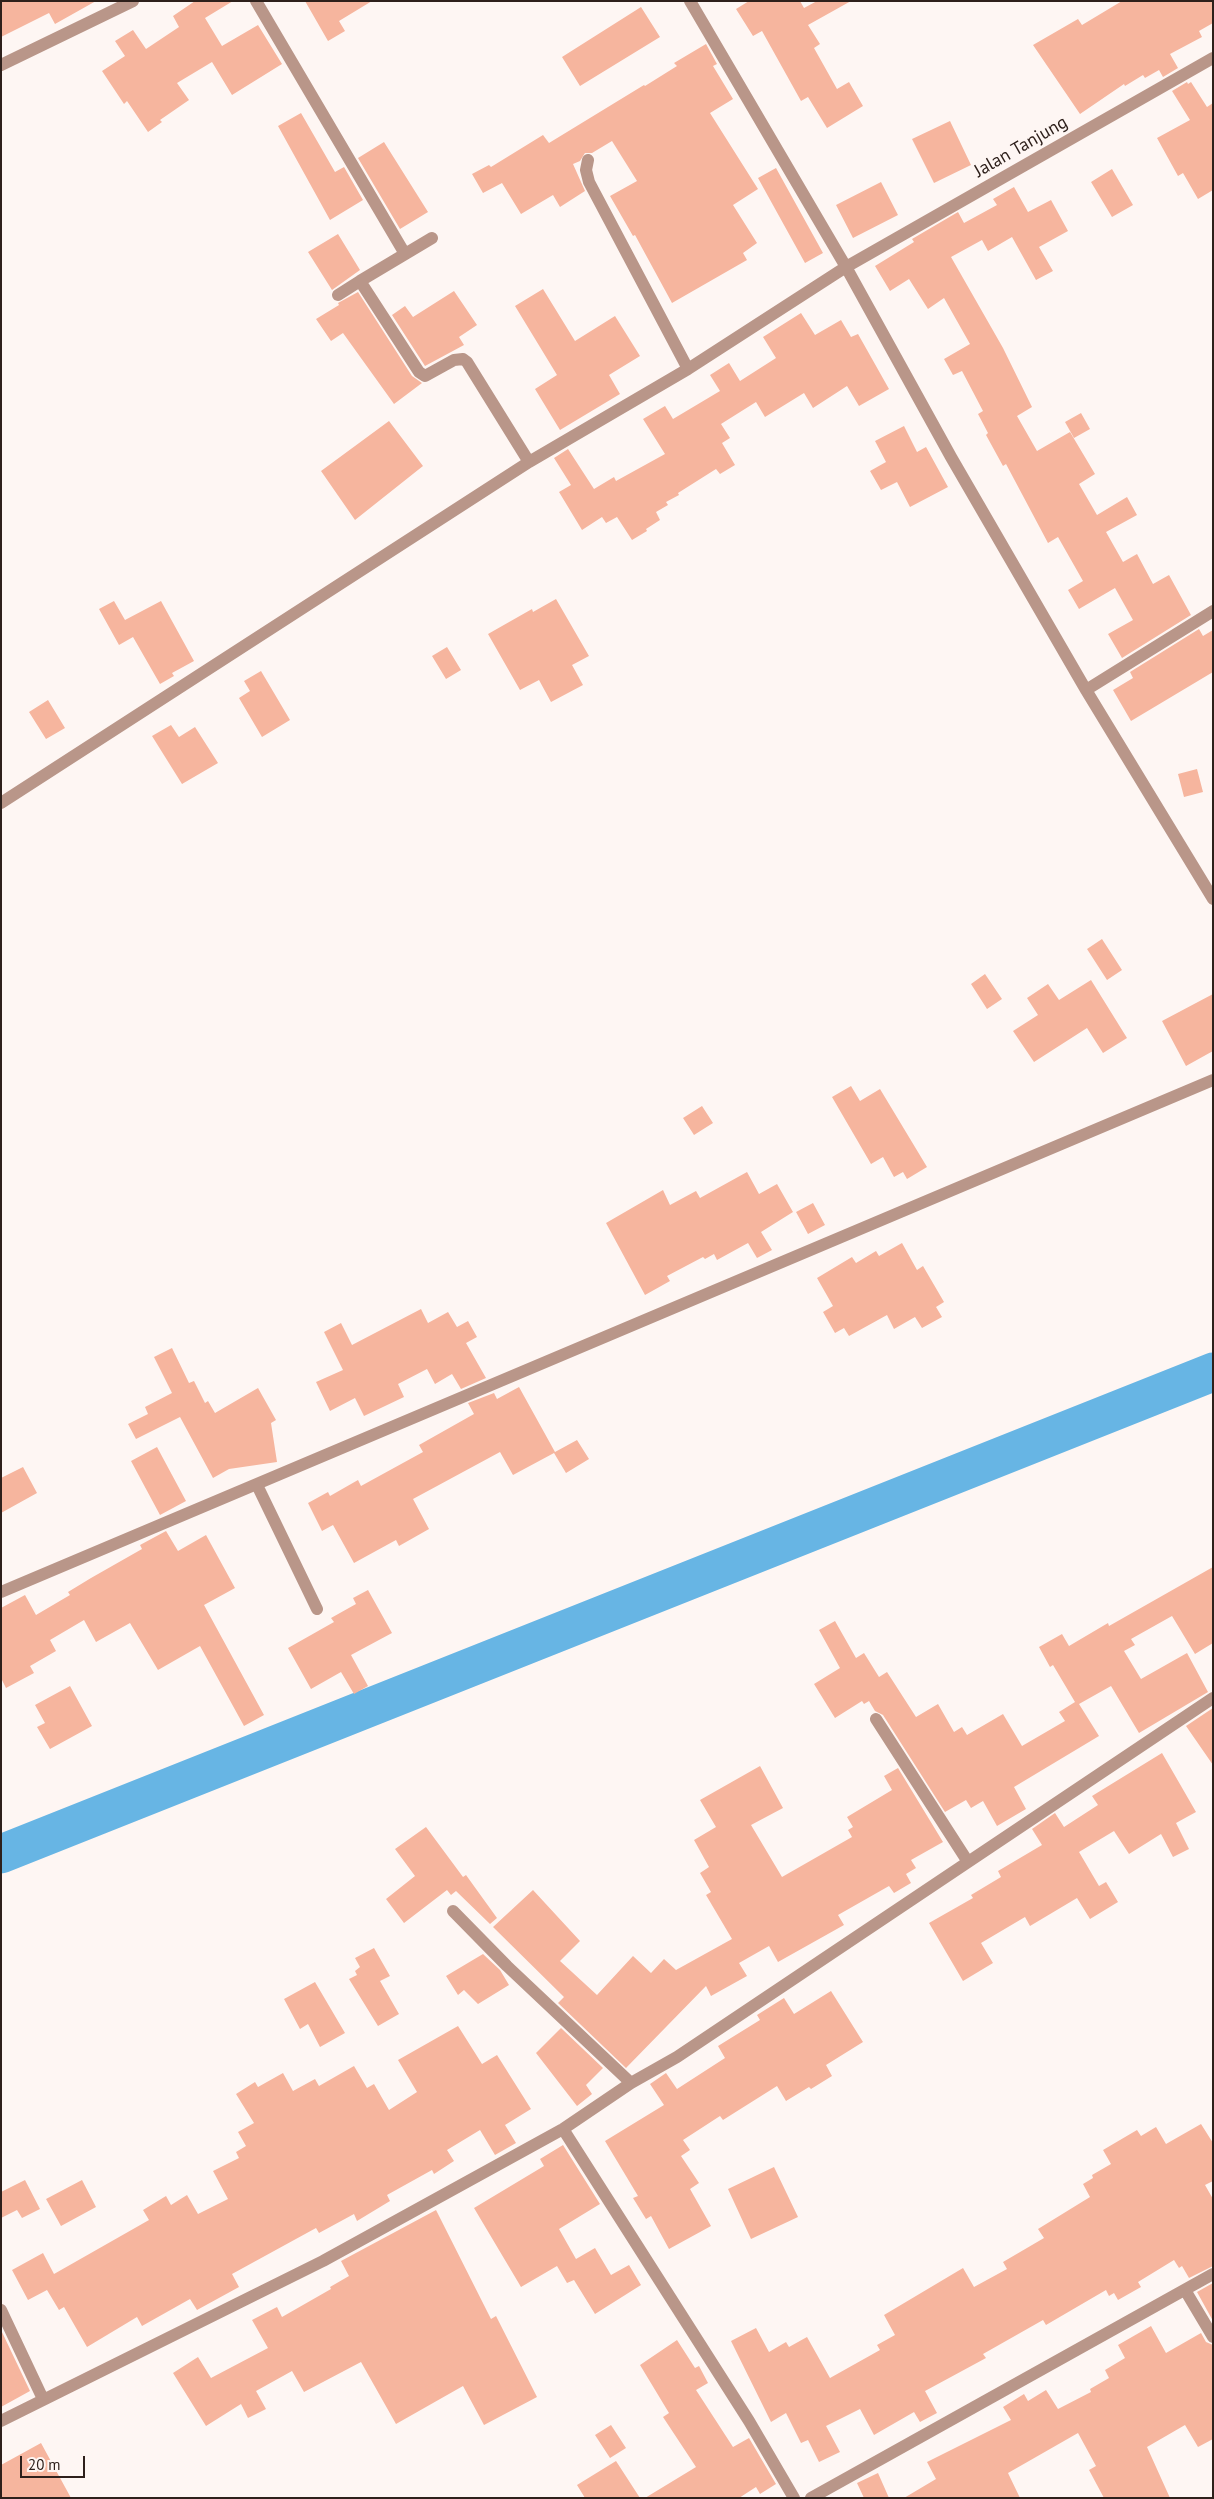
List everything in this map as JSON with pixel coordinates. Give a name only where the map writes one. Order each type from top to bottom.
[{"type":"street","points":[[1,65],[134,1]]},
{"type":"street","points":[[256,1],[405,254]]},
{"type":"street","points":[[690,1],[846,267],[951,456],[1086,690],[1213,899]]},
{"type":"street","name":"Jalan Tanjung","points":[[1,803],[530,462],[688,369],[846,267],[1213,58]]},
{"type":"street","points":[[588,160],[586,170],[589,182],[688,369]]},
{"type":"street","points":[[338,295],[432,238]]},
{"type":"street","points":[[360,281],[419,372],[425,376],[454,360],[463,359],[467,362],[530,462]]},
{"type":"street","points":[[1086,690],[1213,611]]},
{"type":"street","points":[[1,1592],[1213,1080]]},
{"type":"street","points":[[257,1485],[317,1609]]},
{"type":"street","points":[[1,2421],[43,2398],[323,2260],[563,2130],[631,2083],[677,2057],[1213,1698]]},
{"type":"street","points":[[876,1719],[968,1862]]},
{"type":"street","points":[[453,1911],[507,1966],[631,2083]]},
{"type":"street","points":[[563,2130],[749,2421],[794,2498]]},
{"type":"street","points":[[811,2498],[1213,2274]]},
{"type":"street","points":[[1185,2290],[1213,2337]]},
{"type":"street","points":[[1,2310],[43,2398]]},
{"type":"building","points":[[1,1],[96,1],[55,24],[49,13],[1,37]]},
{"type":"building","points":[[195,1],[233,1],[205,18],[222,46],[258,25],[282,64],[232,95],[212,62],[177,83],[189,100],[160,120],[162,122],[148,132],[127,101],[124,104],[102,71],[125,56],[115,41],[133,30],[146,49],[179,27],[173,16]]},
{"type":"building","points":[[305,1],[372,1],[339,21],[345,31],[328,41]]},
{"type":"building","points":[[749,1],[800,1],[804,8],[817,1],[851,1],[808,25],[820,44],[814,48],[837,89],[849,82],[863,106],[827,128],[808,97],[801,101],[762,31],[753,36],[736,9]]},
{"type":"building","points":[[1122,1],[1213,1],[1213,23],[1199,31],[1202,37],[1170,54],[1178,68],[1163,77],[1159,70],[1145,78],[1143,75],[1125,86],[1124,84],[1080,114],[1033,45],[1078,19],[1082,25]]},
{"type":"building","points":[[641,7],[660,37],[580,86],[562,57]]},
{"type":"building","points":[[706,44],[717,64],[713,66],[733,99],[710,113],[758,189],[733,205],[757,243],[743,253],[747,260],[672,303],[635,235],[633,236],[610,196],[637,181],[612,141],[592,153],[585,153],[580,161],[573,164],[585,191],[560,207],[553,195],[521,214],[502,183],[483,193],[472,174],[489,165],[491,167],[543,135],[549,143],[677,66],[674,63]]},
{"type":"building","points":[[1187,82],[1188,84],[1191,82],[1207,107],[1213,103],[1213,190],[1198,199],[1183,173],[1178,176],[1157,138],[1190,120],[1172,91]]},
{"type":"building","points":[[301,113],[335,172],[344,167],[363,200],[330,220],[278,126]]},
{"type":"building","points":[[950,121],[971,165],[934,183],[912,139]]},
{"type":"building","points":[[384,142],[428,212],[400,229],[358,158]]},
{"type":"building","points":[[776,168],[823,253],[805,263],[758,178]]},
{"type":"building","points":[[1112,169],[1133,205],[1112,217],[1091,182]]},
{"type":"building","points":[[881,182],[898,215],[853,238],[836,205]]},
{"type":"building","points":[[1014,187],[1028,212],[1051,200],[1068,231],[1039,247],[1053,271],[1036,280],[1012,237],[988,251],[982,240],[951,257],[1003,348],[1032,407],[1017,416],[1037,451],[1070,432],[1095,474],[1079,484],[1097,515],[1127,497],[1137,515],[1106,532],[1123,562],[1137,554],[1153,584],[1169,575],[1191,615],[1122,658],[1108,634],[1133,620],[1115,588],[1079,609],[1068,590],[1083,581],[1058,537],[1048,543],[1006,464],[1003,466],[986,435],[988,433],[978,414],[983,411],[962,371],[953,375],[944,359],[970,344],[944,298],[928,309],[909,279],[890,291],[875,266],[914,242],[912,239],[958,212],[964,223],[997,205],[993,199]]},
{"type":"building","points":[[338,234],[360,270],[332,290],[308,252]]},
{"type":"building","points":[[543,289],[575,341],[615,316],[640,356],[609,375],[620,394],[560,430],[535,389],[557,375],[515,306]]},
{"type":"building","points":[[454,291],[477,325],[459,337],[464,345],[425,366],[392,315],[405,306],[413,317]]},
{"type":"building","points":[[358,292],[412,376],[422,383],[394,404],[343,333],[331,341],[316,319],[339,305],[338,303]]},
{"type":"building","points":[[801,313],[815,335],[841,320],[851,337],[858,334],[889,389],[859,406],[847,386],[813,408],[804,393],[765,417],[756,402],[721,424],[730,438],[722,443],[735,465],[720,474],[716,469],[666,502],[668,505],[656,512],[660,520],[646,529],[647,531],[632,540],[617,517],[606,523],[602,517],[582,530],[559,492],[571,485],[554,458],[568,449],[594,489],[614,477],[616,481],[665,454],[643,419],[665,406],[673,419],[720,391],[710,375],[729,363],[740,381],[776,358],[763,337]]},
{"type":"building","points":[[1081,413],[1090,429],[1074,438],[1065,422]]},
{"type":"building","points":[[389,421],[423,466],[355,520],[321,471]]},
{"type":"building","points":[[904,426],[917,452],[926,447],[948,487],[910,507],[897,482],[881,490],[870,471],[886,462],[875,441]]},
{"type":"building","points":[[556,599],[589,656],[572,665],[583,685],[551,702],[539,680],[520,690],[488,634],[532,609],[533,612]]},
{"type":"building","points":[[114,601],[125,620],[161,601],[194,661],[172,673],[174,676],[160,684],[133,637],[119,645],[99,609]]},
{"type":"building","points":[[1199,629],[1203,636],[1213,630],[1213,672],[1131,721],[1113,690],[1133,678],[1130,672]]},
{"type":"building","points":[[447,647],[461,670],[446,679],[432,656]]},
{"type":"building","points":[[261,671],[290,720],[262,737],[239,698],[250,691],[244,681]]},
{"type":"building","points":[[48,700],[65,728],[46,739],[29,712]]},
{"type":"building","points":[[171,725],[179,737],[195,727],[218,763],[182,784],[152,736]]},
{"type":"building","points":[[1197,769],[1203,792],[1184,797],[1178,774]]},
{"type":"building","points":[[1102,939],[1122,970],[1107,980],[1087,949]]},
{"type":"building","points":[[985,974],[1002,999],[987,1009],[971,984]]},
{"type":"building","points":[[1091,980],[1127,1038],[1103,1053],[1087,1028],[1034,1062],[1013,1031],[1038,1015],[1027,998],[1048,984],[1059,1000]]},
{"type":"building","points":[[1213,994],[1213,1051],[1186,1066],[1162,1021]]},
{"type":"building","points":[[851,1086],[860,1101],[880,1089],[927,1167],[907,1179],[903,1172],[894,1177],[883,1157],[871,1164],[832,1097]]},
{"type":"building","points":[[702,1106],[713,1123],[694,1135],[683,1118]]},
{"type":"building","points":[[747,1172],[759,1194],[777,1184],[793,1212],[761,1232],[772,1250],[757,1258],[748,1243],[717,1260],[714,1254],[705,1259],[703,1257],[667,1276],[670,1281],[645,1295],[606,1223],[663,1190],[670,1205],[696,1191],[700,1198]]},
{"type":"building","points":[[813,1203],[825,1225],[808,1234],[796,1212]]},
{"type":"building","points":[[902,1243],[917,1270],[923,1266],[944,1302],[936,1307],[942,1317],[922,1328],[915,1317],[894,1329],[887,1315],[849,1336],[844,1328],[835,1333],[823,1312],[833,1306],[817,1278],[852,1257],[856,1263],[876,1251],[879,1256]]},
{"type":"building","points":[[421,1309],[428,1323],[448,1312],[457,1327],[468,1321],[477,1337],[466,1343],[486,1378],[461,1389],[452,1374],[435,1384],[427,1369],[398,1384],[404,1397],[364,1416],[355,1398],[330,1411],[316,1382],[343,1370],[324,1332],[341,1323],[352,1345]]},
{"type":"building","points":[[172,1348],[189,1383],[194,1381],[205,1403],[208,1401],[215,1413],[258,1388],[276,1420],[271,1423],[277,1462],[229,1469],[213,1478],[180,1417],[136,1439],[128,1424],[148,1414],[145,1407],[172,1393],[154,1357]]},
{"type":"building","points":[[519,1387],[555,1452],[577,1440],[589,1459],[566,1473],[554,1453],[513,1475],[500,1452],[413,1499],[429,1529],[399,1546],[396,1540],[354,1563],[333,1525],[322,1531],[308,1503],[328,1492],[330,1496],[358,1480],[361,1486],[423,1452],[419,1445],[474,1414],[468,1403],[494,1393],[497,1399]]},
{"type":"building","points":[[157,1447],[186,1501],[160,1515],[131,1461]]},
{"type":"building","points":[[23,1467],[37,1493],[1,1513],[1,1478]]},
{"type":"building","points":[[166,1531],[178,1551],[206,1535],[235,1588],[204,1605],[264,1715],[244,1726],[200,1646],[158,1670],[130,1623],[96,1642],[84,1620],[50,1640],[56,1651],[30,1666],[34,1673],[6,1688],[1,1678],[1,1608],[25,1595],[36,1615],[70,1595],[68,1592],[142,1549],[140,1545]]},
{"type":"building","points":[[1213,1567],[1213,1643],[1195,1654],[1172,1616],[1131,1639],[1135,1645],[1124,1651],[1141,1679],[1187,1653],[1208,1692],[1139,1733],[1111,1686],[1079,1704],[1099,1736],[1014,1787],[1026,1809],[997,1826],[983,1801],[971,1808],[966,1800],[945,1812],[883,1715],[875,1711],[869,1701],[864,1704],[862,1701],[835,1718],[814,1684],[840,1668],[819,1630],[835,1621],[856,1658],[864,1653],[879,1677],[887,1672],[916,1717],[938,1704],[954,1732],[962,1727],[967,1735],[1003,1714],[1022,1746],[1065,1721],[1059,1712],[1075,1702],[1053,1665],[1050,1667],[1039,1647],[1062,1634],[1069,1646],[1108,1623],[1109,1626]]},
{"type":"building","points":[[368,1590],[392,1633],[351,1655],[368,1686],[354,1694],[341,1672],[311,1689],[288,1648],[334,1622],[331,1618],[356,1604],[353,1598]]},
{"type":"building","points":[[70,1686],[92,1726],[50,1749],[37,1727],[45,1723],[35,1705]]},
{"type":"building","points":[[1213,1708],[1213,1765],[1186,1726]]},
{"type":"building","points":[[1162,1753],[1196,1812],[1176,1823],[1189,1849],[1173,1857],[1161,1834],[1129,1854],[1114,1831],[1079,1852],[1099,1886],[1106,1882],[1118,1902],[1090,1919],[1077,1898],[1030,1926],[1025,1917],[981,1943],[993,1963],[963,1981],[929,1923],[973,1898],[971,1895],[1001,1877],[998,1871],[1042,1845],[1032,1829],[1055,1813],[1064,1827],[1098,1805],[1092,1796]]},
{"type":"building","points":[[760,1766],[783,1808],[751,1825],[782,1877],[852,1837],[848,1830],[853,1827],[847,1817],[892,1790],[884,1776],[898,1768],[943,1842],[911,1860],[916,1868],[906,1874],[911,1883],[894,1893],[889,1886],[838,1915],[844,1925],[778,1962],[769,1946],[739,1963],[747,1976],[711,1996],[706,1986],[626,2068],[558,2003],[564,1997],[493,1927],[533,1890],[580,1941],[560,1961],[597,1995],[633,1956],[651,1973],[664,1959],[676,1970],[732,1939],[706,1895],[711,1892],[700,1873],[709,1867],[694,1840],[716,1827],[700,1800]]},
{"type":"building","points":[[426,1827],[463,1877],[466,1875],[497,1918],[490,1924],[456,1891],[451,1895],[447,1890],[404,1923],[386,1899],[415,1876],[395,1849]]},
{"type":"building","points":[[374,1948],[390,1976],[380,1981],[399,2014],[378,2026],[349,1979],[357,1975],[355,1971],[360,1967],[355,1958]]},
{"type":"building","points":[[483,1954],[500,1970],[509,1985],[478,2004],[464,1990],[458,1995],[446,1976]]},
{"type":"building","points":[[315,1982],[345,2033],[320,2047],[308,2024],[300,2029],[284,1999]]},
{"type":"building","points":[[831,1991],[863,2042],[826,2065],[832,2076],[811,2089],[809,2087],[786,2101],[777,2086],[723,2120],[720,2116],[683,2140],[690,2150],[681,2156],[699,2183],[690,2189],[711,2226],[669,2249],[651,2216],[646,2219],[633,2198],[638,2196],[605,2141],[664,2105],[650,2084],[666,2073],[677,2089],[725,2058],[718,2046],[760,2020],[757,2015],[784,1998],[794,2014]]},
{"type":"building","points":[[458,2026],[482,2064],[497,2055],[531,2109],[505,2125],[516,2143],[495,2155],[480,2130],[447,2150],[454,2161],[434,2174],[432,2170],[387,2195],[390,2201],[357,2221],[354,2214],[319,2233],[316,2228],[232,2274],[239,2287],[197,2310],[190,2299],[142,2326],[137,2317],[87,2347],[64,2307],[59,2310],[47,2290],[28,2300],[12,2270],[43,2253],[54,2274],[149,2220],[143,2210],[166,2196],[171,2205],[187,2195],[198,2214],[228,2199],[213,2171],[239,2158],[236,2152],[246,2146],[238,2132],[254,2123],[236,2094],[255,2082],[258,2087],[283,2073],[293,2091],[315,2079],[319,2086],[354,2066],[367,2088],[374,2084],[389,2110],[417,2092],[398,2060]]},
{"type":"building","points":[[561,2028],[603,2068],[586,2085],[592,2094],[577,2106],[536,2053]]},
{"type":"building","points":[[1201,2124],[1213,2143],[1213,2181],[1205,2185],[1213,2199],[1213,2266],[1189,2278],[1182,2266],[1179,2268],[1174,2260],[1138,2282],[1141,2287],[1118,2300],[1114,2293],[1109,2296],[1106,2290],[1046,2325],[1043,2320],[983,2354],[986,2358],[925,2391],[937,2413],[920,2422],[914,2412],[874,2435],[860,2409],[826,2426],[840,2452],[819,2462],[808,2440],[801,2443],[786,2413],[771,2422],[731,2341],[756,2328],[769,2352],[786,2342],[789,2347],[807,2337],[830,2378],[880,2350],[877,2345],[895,2335],[884,2315],[963,2268],[974,2287],[1007,2269],[1003,2262],[1044,2238],[1038,2229],[1090,2197],[1083,2184],[1093,2178],[1092,2175],[1111,2164],[1103,2150],[1137,2130],[1141,2136],[1156,2127],[1166,2144]]},
{"type":"building","points":[[563,2145],[600,2204],[559,2229],[576,2259],[595,2248],[611,2275],[629,2265],[641,2285],[595,2314],[574,2280],[567,2283],[557,2266],[521,2287],[474,2208],[544,2166],[540,2159]]},
{"type":"building","points":[[774,2167],[798,2217],[751,2239],[728,2189]]},
{"type":"building","points":[[25,2180],[40,2209],[22,2218],[17,2210],[1,2218],[1,2192]]},
{"type":"building","points":[[82,2180],[96,2207],[61,2226],[46,2199]]},
{"type":"building","points":[[436,2210],[491,2319],[496,2316],[537,2397],[484,2425],[463,2386],[396,2424],[361,2362],[304,2392],[292,2371],[256,2391],[266,2409],[248,2418],[241,2404],[206,2426],[173,2373],[198,2357],[211,2378],[268,2348],[252,2320],[277,2307],[282,2317],[331,2289],[330,2287],[349,2276],[341,2261]]},
{"type":"building","points":[[1213,2283],[1213,2321],[1197,2292]]},
{"type":"building","points":[[1151,2326],[1166,2353],[1201,2333],[1206,2342],[1213,2345],[1213,2439],[1198,2447],[1185,2425],[1147,2447],[1170,2498],[1104,2498],[1089,2470],[1096,2466],[1078,2433],[1008,2473],[1020,2498],[904,2498],[936,2479],[927,2462],[1011,2420],[1003,2407],[1024,2394],[1028,2401],[1046,2390],[1058,2409],[1091,2392],[1090,2389],[1109,2378],[1105,2370],[1125,2358],[1118,2345]]},
{"type":"building","points":[[1,2330],[30,2391],[1,2407]]},
{"type":"building","points":[[677,2340],[695,2368],[699,2366],[708,2383],[696,2390],[733,2447],[749,2438],[776,2484],[760,2494],[756,2487],[739,2498],[645,2498],[696,2467],[663,2417],[669,2413],[640,2365]]},
{"type":"building","points":[[611,2425],[626,2448],[610,2458],[595,2435]]},
{"type":"building","points":[[41,2443],[71,2498],[1,2498],[1,2465]]},
{"type":"building","points":[[616,2461],[640,2498],[585,2498],[577,2485]]},
{"type":"building","points":[[878,2473],[889,2498],[864,2498],[857,2483]]},
{"type":"waterway","points":[[1,1854],[1213,1372]]}]
